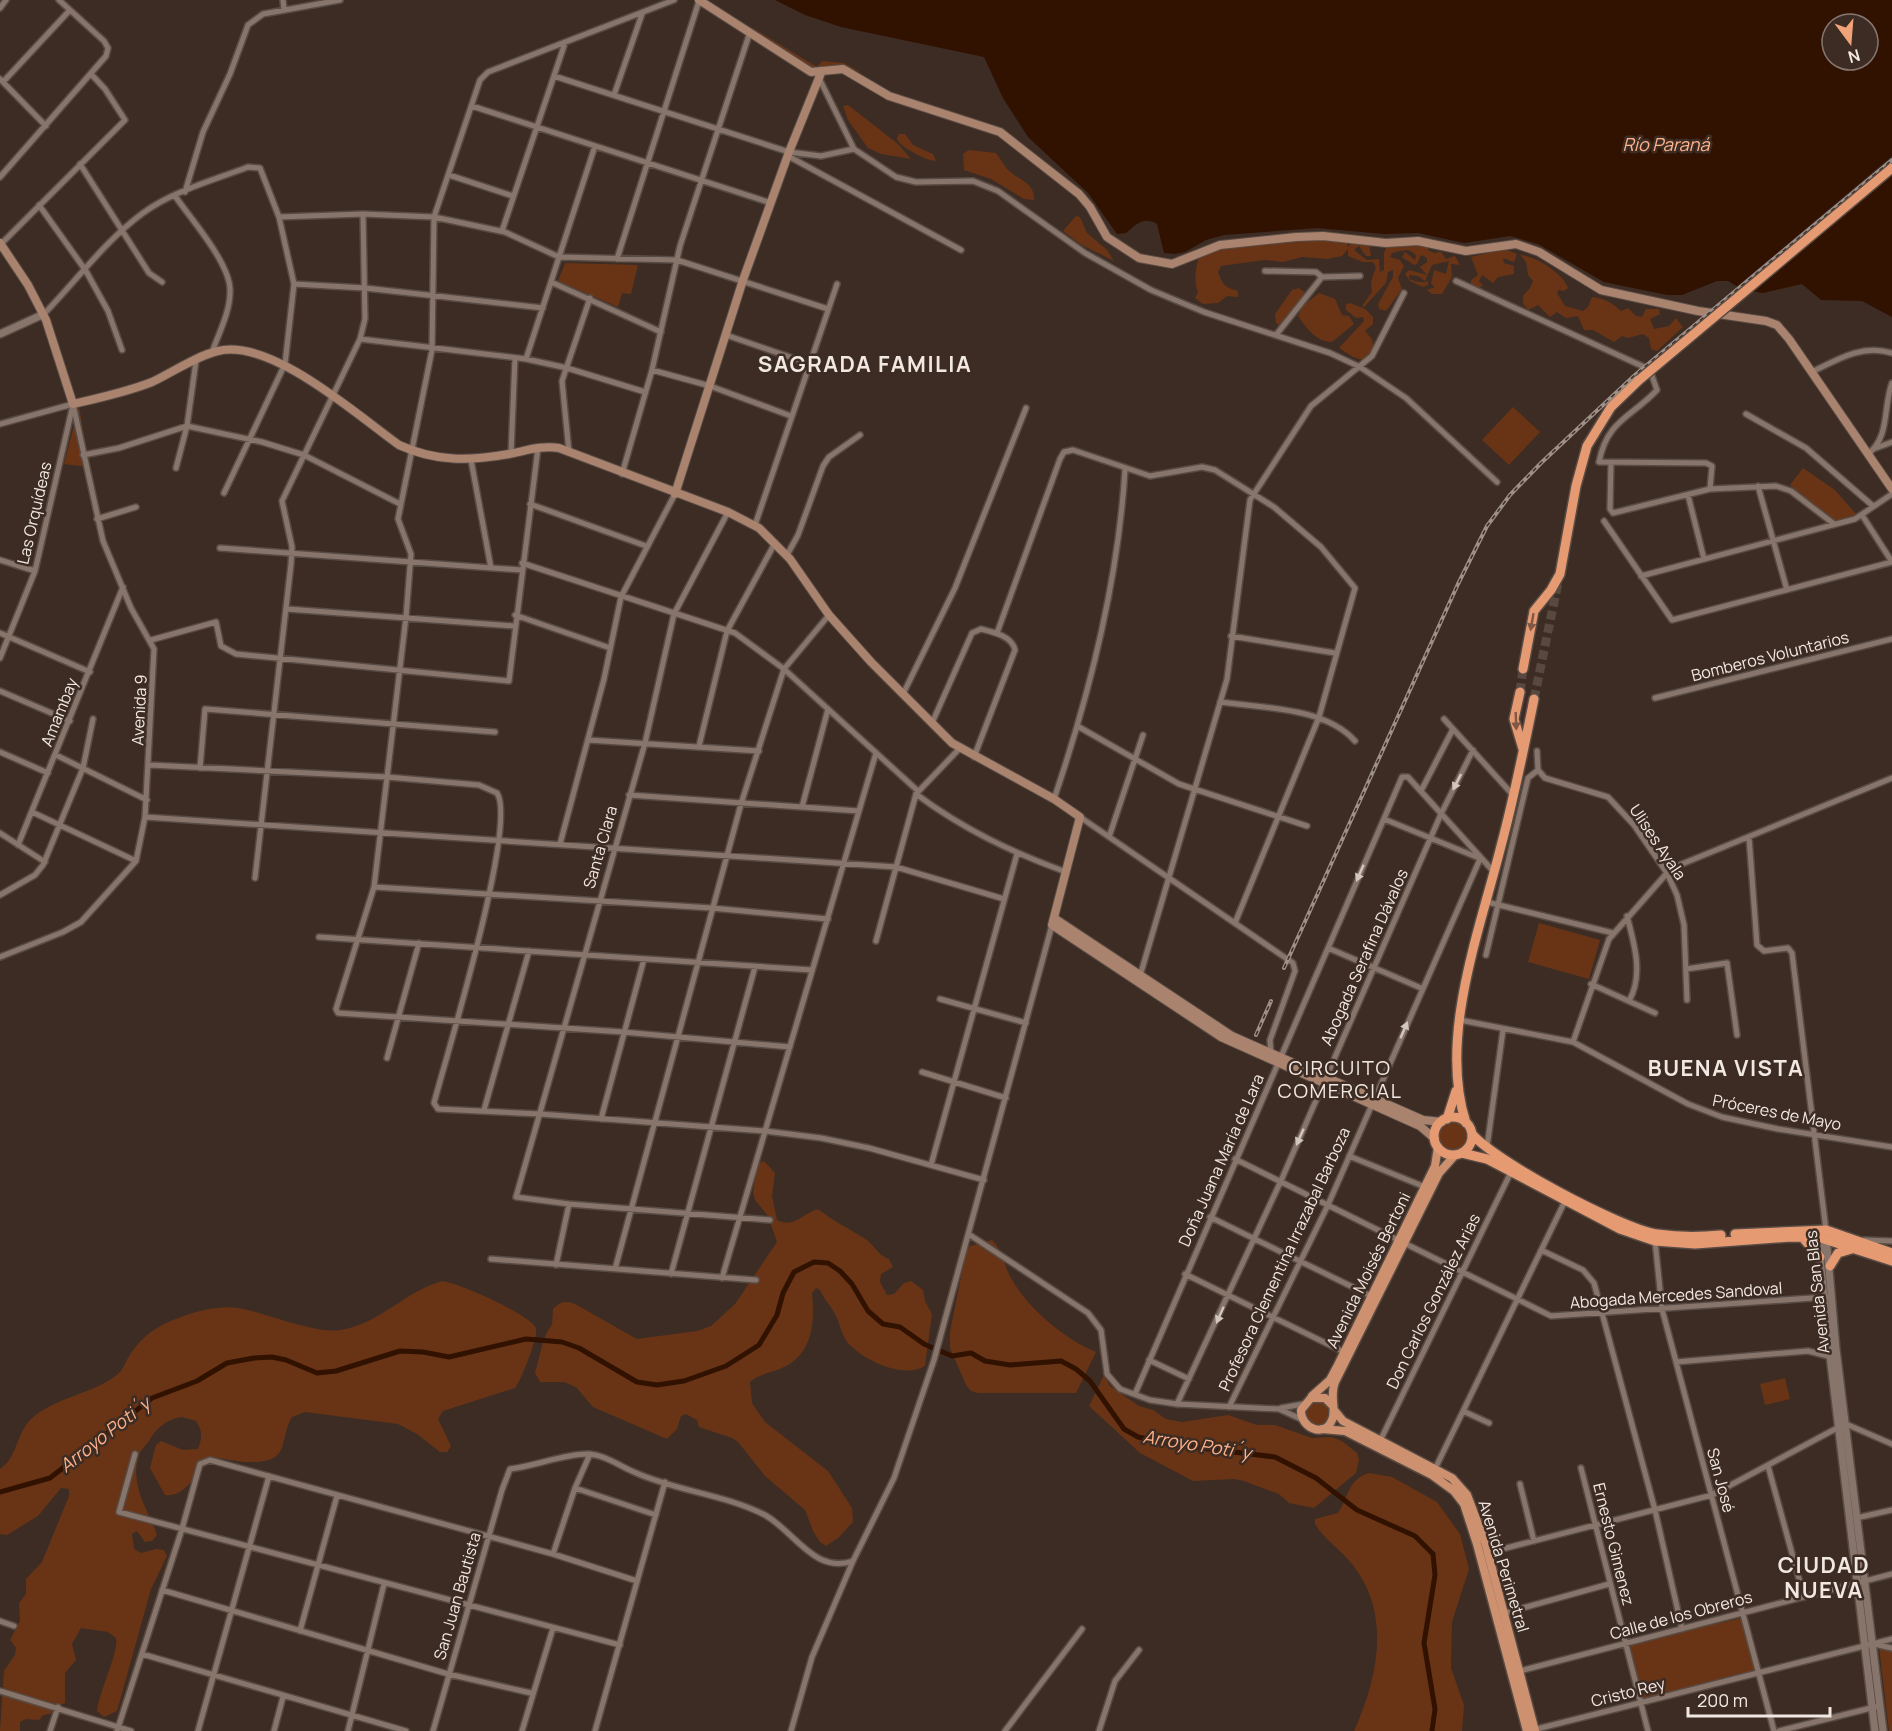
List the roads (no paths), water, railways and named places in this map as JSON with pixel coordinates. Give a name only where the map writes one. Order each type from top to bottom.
[{"type":"highway","points":[[1523,669],[1533,611],[1557,578],[1576,486],[1587,446],[1611,407],[1639,380],[1892,168]]},
{"type":"highway","points":[[1520,692],[1514,719],[1523,749]]},
{"type":"highway","points":[[1512,1169],[1472,1134],[1466,1123],[1457,1086],[1457,1046],[1466,986],[1521,762],[1534,699]]},
{"type":"highway","points":[[1457,1086],[1444,1121],[1436,1131],[1436,1143],[1446,1153],[1482,1157],[1656,1237],[1695,1244],[1824,1234]]},
{"type":"highway","points":[[1444,1121],[1459,1119],[1466,1123]]},
{"type":"highway","points":[[1458,1154],[1470,1144],[1472,1134]]},
{"type":"highway","points":[[1656,1237],[1824,1234],[1892,1253]]},
{"type":"highway","points":[[1802,1237],[1820,1257]]},
{"type":"highway","points":[[1856,1244],[1892,1261]]},
{"type":"highway","points":[[1830,1266],[1838,1253],[1856,1244]]},
{"type":"main road","points":[[699,0],[811,72],[820,75],[843,69],[889,96],[1000,132],[1078,194],[1090,207],[1107,237],[1139,258],[1172,264],[1220,245],[1296,237],[1323,236],[1386,243],[1418,241],[1466,251],[1516,244],[1539,252],[1601,290],[1677,307],[1772,322],[1781,329],[1812,372],[1892,489]]},
{"type":"main road","points":[[675,494],[743,280],[788,154],[820,75]]},
{"type":"main road","points":[[0,244],[44,314],[73,404],[137,387],[212,352],[230,349],[249,351],[285,364],[399,445],[412,451],[450,459],[471,460],[553,447],[728,512],[755,525],[776,542],[787,555],[829,615],[932,723],[960,748],[974,757],[1054,799],[1080,817],[1053,922]]},
{"type":"main road","points":[[1053,922],[1218,1028],[1271,1054],[1279,1061]]},
{"type":"main road","points":[[1053,922],[1212,1032],[1372,1102],[1420,1126],[1436,1143]]},
{"type":"main road","points":[[1372,1102],[1423,1120],[1444,1121]]},
{"type":"main road","name":"Avenida Moisés Bertoni","points":[[1322,1429],[1330,1424],[1333,1387],[1347,1353],[1375,1298],[1437,1161],[1436,1143]]},
{"type":"main road","name":"Avenida Moisés Bertoni","points":[[1401,1242],[1439,1173],[1458,1154]]},
{"type":"main road","name":"Avenida Moisés Bertoni","points":[[1307,1401],[1330,1380],[1347,1353]]},
{"type":"main road","points":[[1322,1429],[1313,1429],[1303,1420],[1307,1401],[1325,1398],[1333,1408]]},
{"type":"main road","name":"Avenida Perimetral","points":[[1333,1408],[1343,1421],[1379,1444],[1434,1472],[1464,1504],[1484,1554],[1532,1731]]},
{"type":"main road","name":"Avenida Perimetral","points":[[1322,1429],[1340,1430],[1379,1444]]},
{"type":"street","points":[[0,8],[6,0]]},
{"type":"street","points":[[0,177],[106,56],[106,45],[59,0]]},
{"type":"street","points":[[283,0],[285,10]]},
{"type":"street","points":[[185,192],[203,132],[230,74],[248,25],[263,14],[340,0]]},
{"type":"street","points":[[674,0],[488,72],[480,80],[471,106],[434,217],[432,350],[400,504],[398,524],[410,550],[410,561],[406,617],[374,888],[336,1005],[336,1012],[623,1032],[790,1047]]},
{"type":"street","points":[[617,259],[699,0]]},
{"type":"street","points":[[46,126],[2,81],[70,10]]},
{"type":"street","points":[[614,95],[642,14]]},
{"type":"street","points":[[622,474],[662,332],[677,260],[716,129],[750,32]]},
{"type":"street","points":[[502,231],[565,43]]},
{"type":"street","points":[[0,244],[124,120],[105,89],[91,74]]},
{"type":"street","points":[[820,75],[854,148],[896,177],[916,182],[973,181],[998,190],[1085,253],[1151,290],[1204,312],[1330,353],[1360,368],[1406,398],[1497,482]]},
{"type":"street","points":[[554,76],[665,111],[788,154],[961,250]]},
{"type":"street","points":[[471,106],[771,203]]},
{"type":"street","points":[[526,359],[595,146]]},
{"type":"street","points":[[788,154],[821,156],[854,148]]},
{"type":"street","points":[[80,164],[149,273],[162,282]]},
{"type":"street","points":[[0,334],[44,314],[123,230],[144,212],[175,196],[248,167],[260,168],[279,217],[294,284],[285,364],[224,494]]},
{"type":"street","points":[[449,175],[513,196]]},
{"type":"street","points":[[175,196],[225,268],[230,288],[228,308],[212,352]]},
{"type":"street","points":[[39,205],[86,271],[108,310],[122,350]]},
{"type":"street","points":[[279,217],[363,214],[434,217],[502,231],[559,257],[677,260],[828,309]]},
{"type":"street","points":[[255,878],[292,554],[282,501],[360,339],[365,319],[363,214]]},
{"type":"street","points":[[1265,271],[1316,272],[1322,277],[1360,276]]},
{"type":"street","points":[[1276,335],[1322,277]]},
{"type":"street","points":[[1456,281],[1642,366]]},
{"type":"street","points":[[551,282],[662,332]]},
{"type":"street","points":[[294,284],[432,294],[543,308]]},
{"type":"street","points":[[755,525],[837,284]]},
{"type":"street","points":[[1140,976],[1227,680],[1250,500],[1311,406],[1372,356],[1404,293]]},
{"type":"street","points":[[569,452],[562,381],[590,298]]},
{"type":"street","points":[[726,335],[810,364]]},
{"type":"street","points":[[360,339],[432,350],[526,359],[567,368],[645,392]]},
{"type":"street","points":[[1812,372],[1851,353],[1868,350],[1892,352]]},
{"type":"street","points":[[511,453],[515,358]]},
{"type":"street","points":[[176,468],[187,426],[196,361]]},
{"type":"street","points":[[652,370],[710,386],[792,417]]},
{"type":"street","points":[[1651,373],[1657,390],[1612,428],[1602,446],[1599,462],[1710,464],[1713,470],[1710,489]]},
{"type":"street","points":[[1876,448],[1882,437],[1892,383]]},
{"type":"street","points":[[0,424],[73,404]]},
{"type":"street","name":"Avenida 9","points":[[73,404],[97,519],[123,587],[154,649],[150,765],[145,817],[136,861]]},
{"type":"street","name":"Las Orquídeas","points":[[0,658],[35,571],[73,404]]},
{"type":"street","points":[[903,694],[955,588],[1026,408]]},
{"type":"street","points":[[1746,414],[1806,448],[1873,506]]},
{"type":"street","points":[[83,455],[119,448],[187,426],[304,455],[400,504]]},
{"type":"street","points":[[787,555],[798,535],[823,466],[829,457],[860,435]]},
{"type":"street","points":[[1868,454],[1892,442]]},
{"type":"street","points":[[151,640],[216,622],[220,646],[236,654],[509,681],[521,566],[538,448]]},
{"type":"street","points":[[997,633],[1064,452],[1072,450],[1111,461],[1125,470],[1156,476],[1202,467],[1215,470],[1274,507],[1321,547],[1355,588],[1319,717],[1234,923]]},
{"type":"street","points":[[471,460],[491,568]]},
{"type":"street","points":[[1611,462],[1610,509],[1613,513],[1710,489],[1776,486],[1791,491],[1834,524]]},
{"type":"street","points":[[1054,799],[1078,727],[1112,582],[1122,518],[1125,470]]},
{"type":"street","points":[[1758,486],[1787,590]]},
{"type":"street","points":[[560,844],[588,740],[621,597],[675,494]]},
{"type":"street","points":[[1641,576],[1862,515],[1892,494]]},
{"type":"street","points":[[1688,495],[1704,559]]},
{"type":"street","points":[[530,504],[646,546]]},
{"type":"street","points":[[97,519],[136,507]]},
{"type":"street","name":"Santa Clara","points":[[569,1204],[516,1197],[583,954],[645,743],[674,614],[728,512]]},
{"type":"street","points":[[1604,521],[1672,620],[1892,562],[1862,515]]},
{"type":"street","points":[[699,746],[727,632],[776,542]]},
{"type":"street","points":[[220,548],[491,568],[521,566],[735,633],[784,669],[918,791],[876,941]]},
{"type":"street","points":[[0,560],[35,571]]},
{"type":"street","name":"Amambay","points":[[18,846],[123,587]]},
{"type":"street","points":[[287,609],[514,626]]},
{"type":"street","points":[[515,615],[610,648]]},
{"type":"street","points":[[615,1269],[741,804],[784,669],[829,615]]},
{"type":"street","points":[[932,723],[972,633],[981,629],[997,633],[1011,642],[1015,650],[974,757]]},
{"type":"street","points":[[0,633],[90,672]]},
{"type":"street","points":[[1231,636],[1335,653]]},
{"type":"street","name":"Bomberos Voluntarios","points":[[1655,698],[1892,639]]},
{"type":"street","points":[[0,691],[70,721]]},
{"type":"street","points":[[1220,702],[1319,717],[1341,727],[1356,741]]},
{"type":"street","points":[[200,768],[205,709],[495,732]]},
{"type":"street","points":[[802,807],[828,709]]},
{"type":"street","points":[[0,895],[35,875],[45,862],[83,768],[93,719]]},
{"type":"street","points":[[1444,719],[1513,795]]},
{"type":"street","points":[[1078,727],[1195,790],[1307,826]]},
{"type":"street","points":[[1453,729],[1421,791],[1480,859]]},
{"type":"street","points":[[1109,837],[1143,735]]},
{"type":"street","points":[[588,740],[759,751]]},
{"type":"street","points":[[916,794],[960,748]]},
{"type":"street","name":"Abogada Serafina Dávalos","points":[[1177,1404],[1255,1239],[1441,814],[1473,750]]},
{"type":"street","points":[[1486,955],[1528,778],[1539,770],[1537,751]]},
{"type":"street","points":[[0,752],[48,773]]},
{"type":"street","points":[[722,1278],[876,753]]},
{"type":"street","points":[[56,755],[147,800]]},
{"type":"street","points":[[150,765],[387,777],[479,785],[491,789],[499,797],[498,840],[490,895],[434,1106],[438,1109],[484,1110],[765,1131],[869,1148],[984,1180]]},
{"type":"street","name":"Ulises Ayala","points":[[1539,770],[1545,778],[1608,796],[1634,825],[1667,873],[1681,912],[1687,1000]]},
{"type":"street","name":"Doña Juana María de Lara","points":[[1135,1394],[1401,779],[1407,777],[1421,791]]},
{"type":"street","points":[[1573,1042],[1592,984],[1613,933],[1667,873],[1677,866],[1892,778]]},
{"type":"street","points":[[916,794],[953,821],[1017,854],[1066,872]]},
{"type":"street","points":[[629,795],[859,811]]},
{"type":"street","points":[[0,956],[63,932],[81,922],[136,861],[32,812]]},
{"type":"street","points":[[145,817],[896,867],[1004,899]]},
{"type":"street","points":[[1080,817],[1291,961],[1295,967],[1270,1040],[1271,1054]]},
{"type":"street","points":[[1384,819],[1480,859],[1495,869]]},
{"type":"street","points":[[0,833],[45,862]]},
{"type":"street","name":"Avenida San Blas","points":[[1749,837],[1757,945],[1764,951],[1788,948],[1792,953],[1824,1234],[1830,1266],[1828,1297],[1830,1356],[1843,1426]]},
{"type":"street","points":[[931,1165],[1017,854]]},
{"type":"street","name":"Profesora Clementina Irrazabal Barboza","points":[[1228,1407],[1271,1316],[1327,1207],[1421,988],[1480,859]]},
{"type":"street","points":[[374,888],[712,908],[828,918]]},
{"type":"street","points":[[1487,902],[1613,933]]},
{"type":"street","points":[[1627,916],[1637,957],[1634,993],[1629,1001]]},
{"type":"street","points":[[791,1731],[812,1657],[853,1561],[894,1478],[934,1360],[970,1235],[1053,922]]},
{"type":"street","points":[[319,937],[813,970]]},
{"type":"street","points":[[387,1058],[419,943]]},
{"type":"street","points":[[1328,948],[1421,988]]},
{"type":"street","points":[[484,1110],[529,951]]},
{"type":"street","points":[[601,1119],[644,959]]},
{"type":"street","points":[[1686,969],[1727,963],[1737,1035]]},
{"type":"street","points":[[671,1274],[756,967]]},
{"type":"street","points":[[1592,984],[1655,1013]]},
{"type":"street","points":[[940,999],[1026,1023]]},
{"type":"street","name":"Próceres de Mayo","points":[[1460,1020],[1573,1042],[1700,1110],[1755,1125],[1892,1147]]},
{"type":"street","points":[[1487,1149],[1503,1030]]},
{"type":"street","points":[[922,1072],[1006,1098]]},
{"type":"street","points":[[1349,1156],[1425,1187]]},
{"type":"street","name":"Abogada Mercedes Sandoval","points":[[1235,1159],[1327,1207],[1556,1317],[1828,1297]]},
{"type":"street","name":"Don Carlos González Arias","points":[[1379,1444],[1512,1169]]},
{"type":"street","points":[[1434,1472],[1567,1198]]},
{"type":"street","points":[[556,1264],[569,1204],[770,1220]]},
{"type":"street","points":[[1210,1217],[1375,1298]]},
{"type":"street","name":"Avenida San Blas","points":[[1824,1234],[1820,1257],[1838,1359],[1860,1582],[1876,1706],[1882,1731]]},
{"type":"street","points":[[970,1235],[1088,1313],[1101,1330],[1107,1374],[1115,1386],[1135,1394],[1177,1404],[1279,1408],[1307,1401]]},
{"type":"street","name":"San José","points":[[1656,1237],[1662,1309],[1758,1673],[1776,1731]]},
{"type":"street","points":[[1856,1244],[1892,1241]]},
{"type":"street","points":[[1541,1250],[1588,1273],[1603,1314],[1655,1510],[1683,1629]]},
{"type":"street","points":[[491,1259],[756,1280]]},
{"type":"street","points":[[1185,1274],[1347,1353]]},
{"type":"street","points":[[1676,1362],[1808,1352],[1838,1359]]},
{"type":"street","points":[[1149,1360],[1189,1379]]},
{"type":"street","points":[[1279,1408],[1303,1420]]},
{"type":"street","points":[[1462,1411],[1489,1423]]},
{"type":"street","points":[[1484,1554],[1712,1495],[1843,1426],[1892,1444]]},
{"type":"street","points":[[135,1454],[119,1512],[249,1549],[620,1645]]},
{"type":"street","points":[[553,1554],[574,1488],[590,1454],[653,1480],[764,1515],[790,1533],[820,1561],[842,1565],[853,1561]]},
{"type":"street","name":"San Juan Bautista","points":[[433,1731],[510,1468],[590,1454]]},
{"type":"street","points":[[118,1729],[182,1529],[200,1464],[210,1460],[553,1554],[637,1581]]},
{"type":"street","points":[[1768,1466],[1804,1597]]},
{"type":"street","name":"Ernesto Gimenez","points":[[1581,1468],[1648,1731]]},
{"type":"street","points":[[198,1731],[269,1476]]},
{"type":"street","points":[[595,1731],[665,1482]]},
{"type":"street","points":[[1520,1484],[1534,1541]]},
{"type":"street","points":[[574,1488],[656,1515]]},
{"type":"street","points":[[300,1631],[337,1496]]},
{"type":"street","points":[[1854,1519],[1892,1510]]},
{"type":"street","name":"Calle de los Obreros","points":[[1516,1672],[1892,1574]]},
{"type":"street","points":[[348,1731],[384,1584]]},
{"type":"street","points":[[1499,1614],[1609,1584]]},
{"type":"street","points":[[162,1590],[448,1674],[531,1693]]},
{"type":"street","points":[[0,1621],[14,1626]]},
{"type":"street","points":[[522,1731],[531,1693],[553,1628]]},
{"type":"street","points":[[1005,1731],[1082,1629]]},
{"type":"street","name":"Cristo Rey","points":[[1532,1731],[1892,1639]]},
{"type":"street","points":[[1869,1645],[1892,1648]]},
{"type":"street","points":[[1099,1731],[1115,1681],[1139,1650]]},
{"type":"street","points":[[142,1654],[283,1697],[406,1731]]},
{"type":"street","points":[[0,1691],[130,1731]]},
{"type":"street","points":[[274,1731],[283,1697]]},
{"type":"street","points":[[1776,1731],[1876,1706]]},
{"type":"street","name":"Avenida San Blas","points":[[1875,1731],[1876,1706]]},
{"type":"street","points":[[50,1731],[58,1707]]},
{"type":"water","name":"Río Paraná","points":[[775,0],[1892,0],[1892,317],[1862,301],[1821,300],[1802,284],[1763,293],[1743,290],[1728,281],[1717,281],[1682,295],[1667,295],[1604,282],[1538,244],[1510,236],[1464,243],[1418,233],[1384,234],[1317,228],[1224,235],[1206,240],[1185,252],[1164,253],[1157,224],[1148,221],[1140,222],[1126,233],[1117,234],[1088,193],[1028,137],[1003,98],[984,57],[841,27],[805,15]]},
{"type":"waterway","name":"Arroyo Poti´y","points":[[0,1492],[50,1478],[152,1398],[197,1381],[227,1363],[254,1358],[272,1357],[286,1360],[317,1373],[336,1371],[400,1351],[423,1352],[449,1357],[526,1339],[562,1342],[579,1348],[637,1382],[657,1385],[684,1381],[726,1366],[759,1345],[777,1315],[783,1293],[794,1272],[814,1262],[828,1263],[840,1271],[852,1284],[868,1311],[883,1324],[900,1327],[924,1344],[952,1356],[971,1353],[985,1361],[1010,1365],[1061,1361],[1076,1369],[1090,1381],[1124,1429],[1138,1437],[1176,1445],[1275,1457],[1316,1478],[1357,1510],[1415,1536],[1433,1554],[1435,1575],[1424,1643],[1435,1709],[1432,1731]]},
{"type":"tunnel","points":[[1534,699],[1559,578]]},
{"type":"tunnel","points":[[1520,692],[1523,669]]},
{"type":"railway","points":[[1284,968],[1458,584],[1487,526],[1510,495],[1635,375],[1892,160]]},
{"type":"railway","points":[[1256,1035],[1271,1001]]},
{"type":"district","name":"SAGRADA FAMILIA","points":[[865,364]]},
{"type":"district","name":"BUENA VISTA","points":[[1726,1068]]},
{"type":"district","name":"CIRCUITO COMERCIAL","points":[[1340,1080]]},
{"type":"district","name":"CIUDAD NUEVA","points":[[1824,1578]]}]
